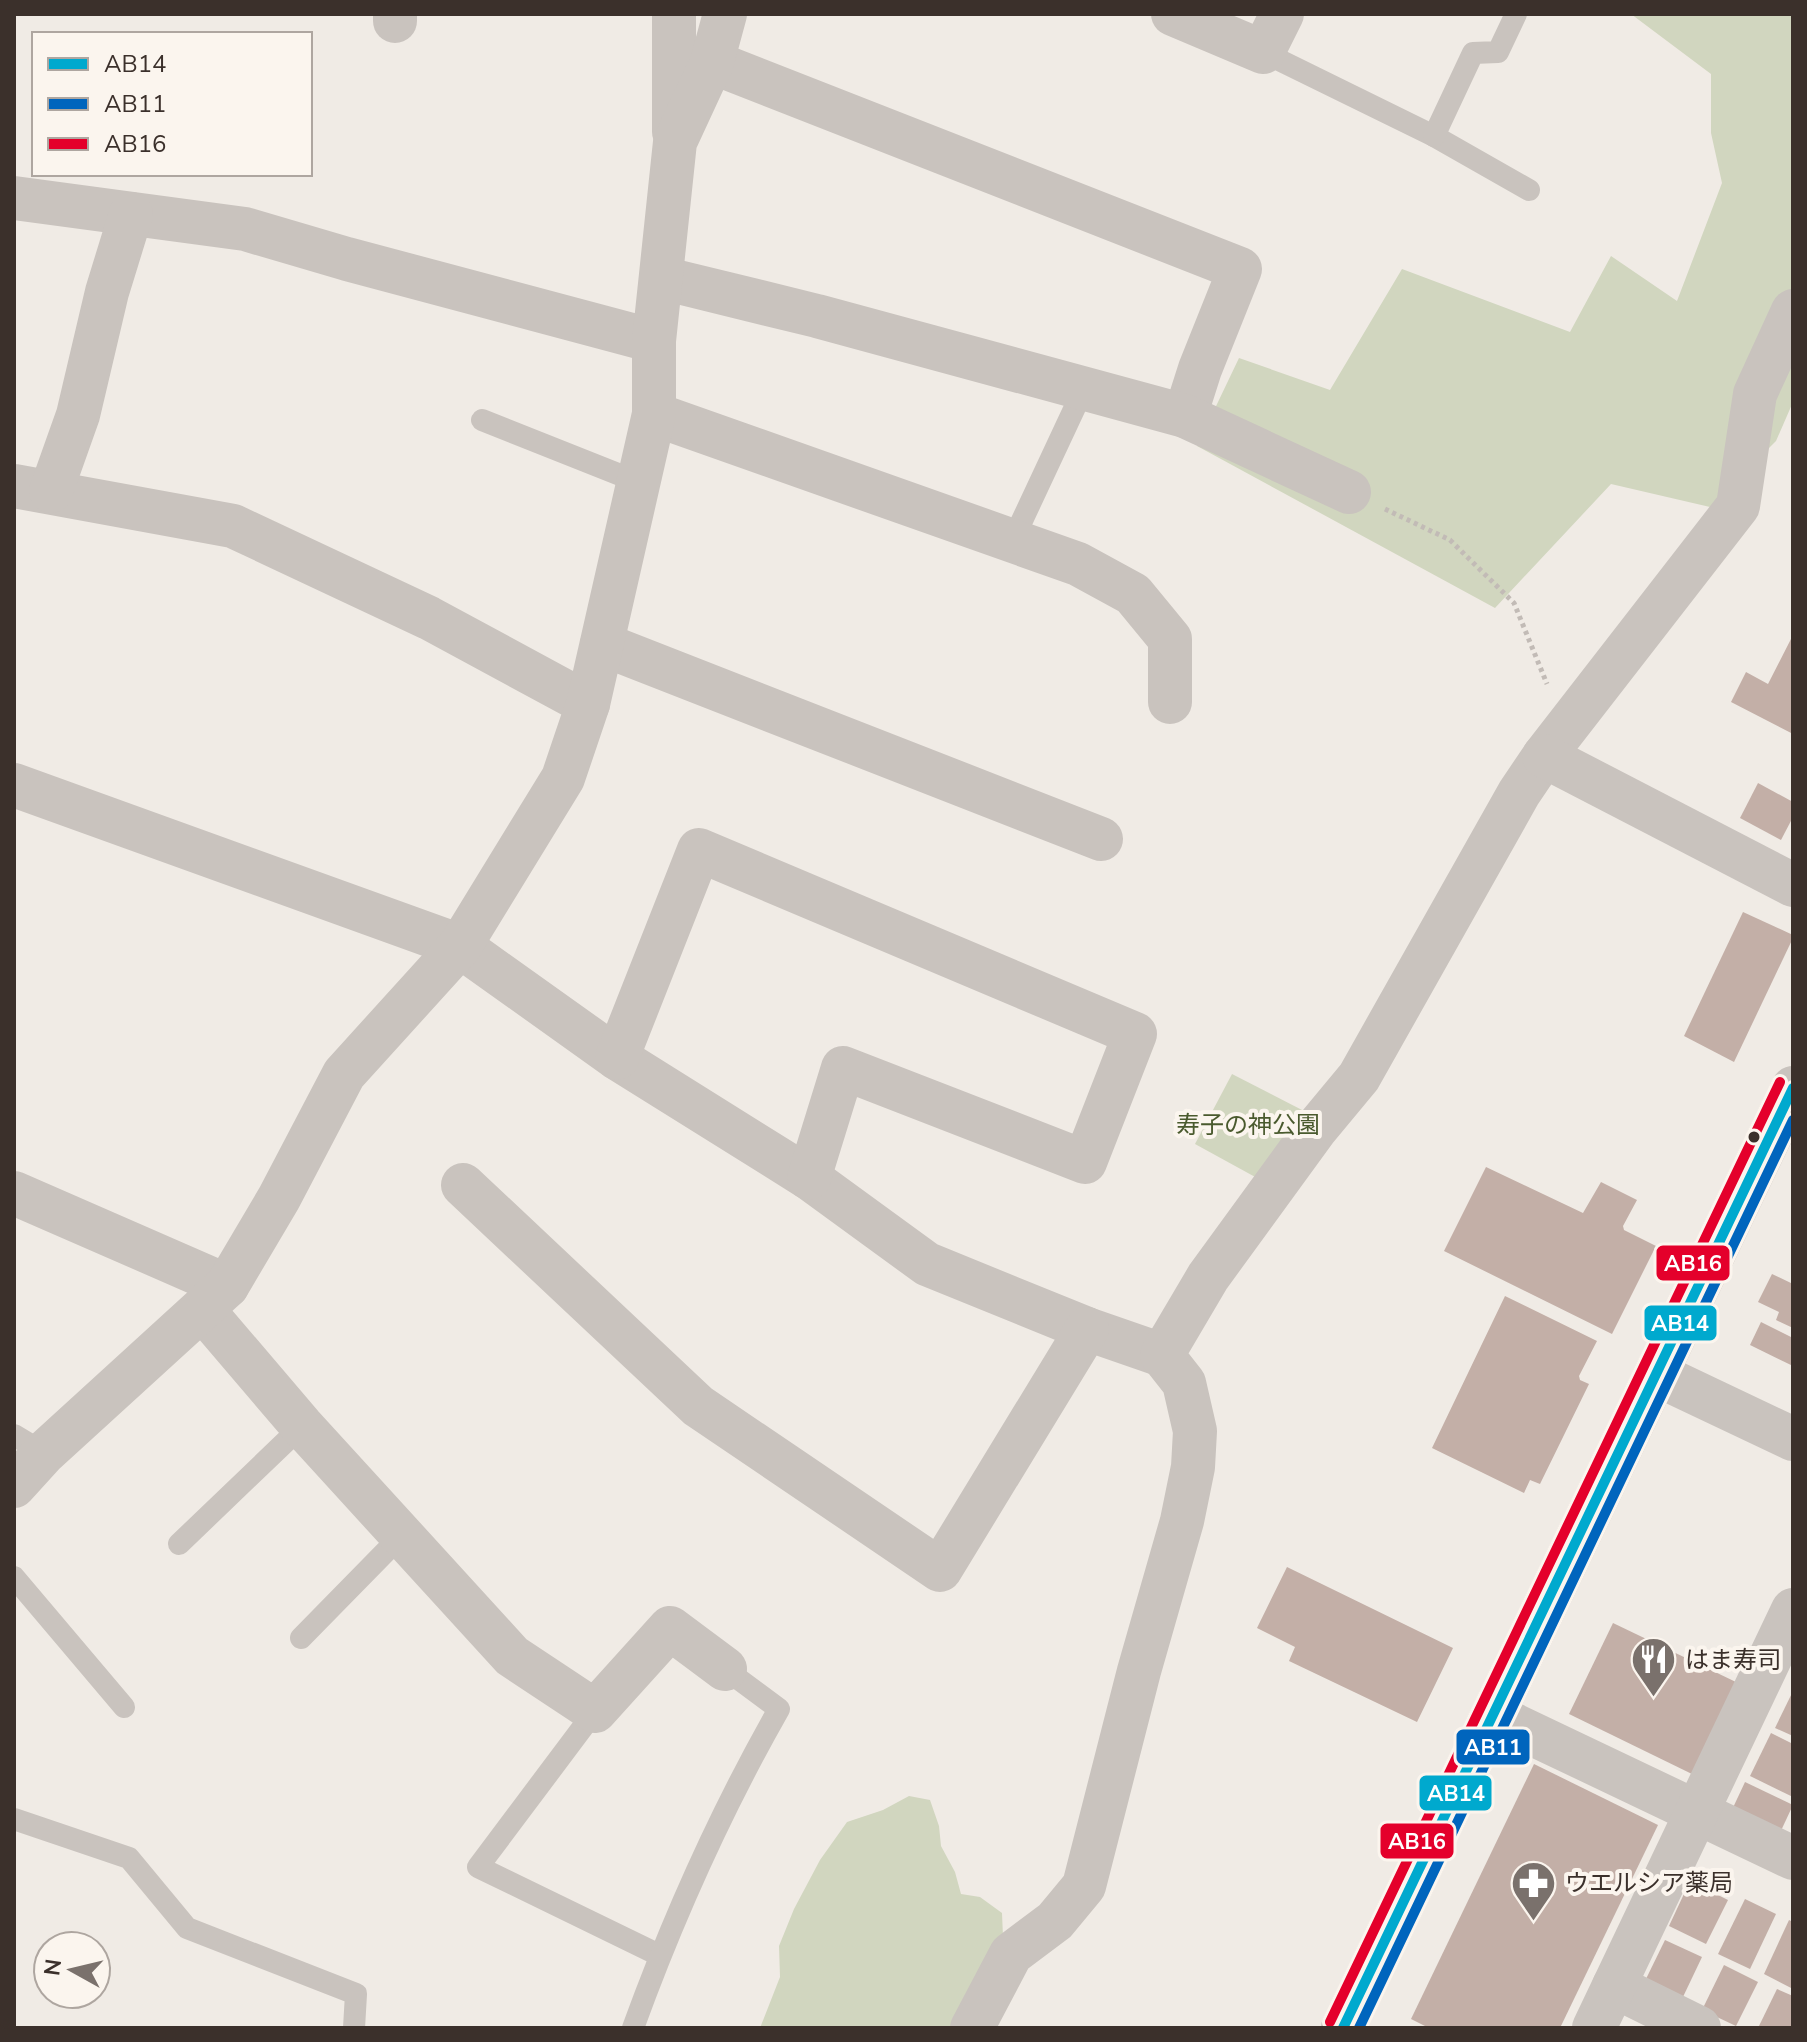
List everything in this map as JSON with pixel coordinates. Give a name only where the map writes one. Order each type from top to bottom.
[{"type":"street","points":[[14,1486],[29,1444],[215,1298],[279,1198],[344,1074],[460,946],[563,778],[588,704],[654,414],[654,341],[675,142],[674,14]]},
{"type":"street","points":[[675,142],[712,62],[725,14]]},
{"type":"street","points":[[1173,14],[1272,33]]},
{"type":"street","points":[[712,62],[1240,269],[1200,369],[1185,416]]},
{"type":"street","points":[[14,198],[245,229],[654,341]]},
{"type":"street","points":[[131,214],[107,292],[78,415],[32,489],[233,526],[429,618],[588,704]]},
{"type":"street","points":[[662,278],[817,316],[1185,416],[1349,492]]},
{"type":"street","points":[[1162,1355],[1208,1277],[1315,1130],[1359,1077],[1519,793],[1544,756],[1738,506],[1755,394],[1793,311]]},
{"type":"street","points":[[654,414],[1078,564],[1133,594],[1170,639],[1170,702]]},
{"type":"street","points":[[602,644],[1101,839]]},
{"type":"street","points":[[1544,756],[1793,885]]},
{"type":"street","points":[[14,785],[460,946],[617,1058],[809,1178],[927,1264],[1087,1329],[1162,1355],[1184,1383],[1195,1431],[1193,1467],[1182,1521],[1139,1671],[1084,1886],[1055,1921],[1011,1954],[972,2028]]},
{"type":"street","points":[[617,1058],[699,850],[1135,1034],[1085,1162],[843,1068],[809,1178]]},
{"type":"street","points":[[1343,2028],[1793,1088]]},
{"type":"street","points":[[463,1185],[698,1406],[940,1570],[1087,1329]]},
{"type":"street","points":[[14,1193],[215,1298],[302,1426],[512,1656],[595,1711],[670,1628],[725,1669]]},
{"type":"street","points":[[1658,1375],[1793,1439]]},
{"type":"street","points":[[1594,2028],[1793,1610]]},
{"type":"street","points":[[1493,1715],[1793,1858]]},
{"type":"street","points":[[1614,1986],[1699,2028]]},
{"type":"lane","points":[[1434,136],[1473,53],[1498,52],[1516,14]]},
{"type":"lane","points":[[1272,33],[1434,136],[1529,190]]},
{"type":"lane","points":[[1012,542],[1084,388]]},
{"type":"lane","points":[[482,420],[638,482]]},
{"type":"lane","points":[[179,1544],[302,1426]]},
{"type":"lane","points":[[301,1638],[401,1536]]},
{"type":"lane","points":[[14,1577],[124,1707]]},
{"type":"lane","points":[[633,2028],[659,1955],[740,1779],[779,1709],[725,1669]]},
{"type":"lane","points":[[595,1711],[478,1867],[659,1955]]},
{"type":"lane","points":[[14,1819],[129,1858],[187,1928],[356,1994],[356,2027]]},
{"type":"path","points":[[1349,492],[1450,540],[1514,603],[1552,698],[1571,721]]},
{"type":"green space","points":[[1631,14],[1793,14],[1793,402],[1776,441],[1710,507],[1611,484],[1495,608],[1197,446],[1239,358],[1330,390],[1402,269],[1570,332],[1611,256],[1677,301],[1722,183],[1711,133],[1711,74]]},
{"type":"green space","name":"寿子の神公園","points":[[1232,1074],[1304,1111],[1257,1178],[1195,1144]]},
{"type":"green space","points":[[909,1796],[930,1800],[939,1826],[941,1846],[955,1872],[961,1894],[980,1897],[1002,1913],[1003,1937],[958,2028],[760,2028],[780,1977],[779,1946],[820,1860],[847,1822],[883,1810]]},
{"type":"building","points":[[1793,635],[1793,734],[1731,702],[1746,672],[1768,684]]},
{"type":"building","points":[[1758,783],[1793,802],[1793,817],[1781,840],[1740,818]]},
{"type":"building","points":[[1743,912],[1793,935],[1793,938],[1734,1062],[1684,1036]]},
{"type":"building","points":[[1486,1167],[1583,1213],[1601,1182],[1637,1200],[1623,1226],[1624,1230],[1656,1246],[1612,1334],[1444,1251]]},
{"type":"building","points":[[1772,1274],[1793,1284],[1793,1328],[1776,1320],[1779,1312],[1758,1302]]},
{"type":"building","points":[[1505,1296],[1597,1341],[1579,1376],[1580,1380],[1589,1384],[1540,1484],[1530,1480],[1524,1493],[1432,1448]]},
{"type":"building","points":[[1761,1322],[1793,1338],[1793,1366],[1750,1345]]},
{"type":"building","points":[[1287,1567],[1453,1648],[1417,1722],[1289,1661],[1295,1647],[1257,1628]]},
{"type":"building","name":"はま寿司","points":[[1613,1623],[1738,1683],[1694,1775],[1569,1714]]},
{"type":"building","points":[[1793,1691],[1793,1736],[1775,1728]]},
{"type":"building","points":[[1771,1733],[1793,1744],[1793,1797],[1750,1776]]},
{"type":"building","name":"ウエルシア薬局","points":[[1534,1764],[1658,1825],[1560,2028],[1429,2028],[1411,2019]]},
{"type":"building","points":[[1745,1782],[1793,1805],[1778,1837],[1730,1814]]},
{"type":"building","points":[[1690,1881],[1728,1900],[1706,1944],[1669,1926]]},
{"type":"building","points":[[1745,1899],[1776,1914],[1750,1969],[1718,1954]]},
{"type":"building","points":[[1789,1920],[1793,1922],[1793,1989],[1764,1974]]},
{"type":"building","points":[[1665,1940],[1702,1957],[1682,1999],[1645,1981]]},
{"type":"building","points":[[1724,1965],[1758,1982],[1736,2026],[1702,2010]]},
{"type":"building","points":[[1777,1989],[1793,1996],[1793,2028],[1758,2028]]},
{"type":"transit line","name":"AB16","points":[[1330,2022],[1780,1082]]},
{"type":"transit line","name":"AB14","points":[[1343,2028],[1793,1088]]},
{"type":"transit line","name":"AB11","points":[[1359,2028],[1793,1120]]},
{"type":"place","name":"はま寿司","points":[[1654,1699]]},
{"type":"place","name":"ウエルシア薬局","points":[[1534,1922]]}]
